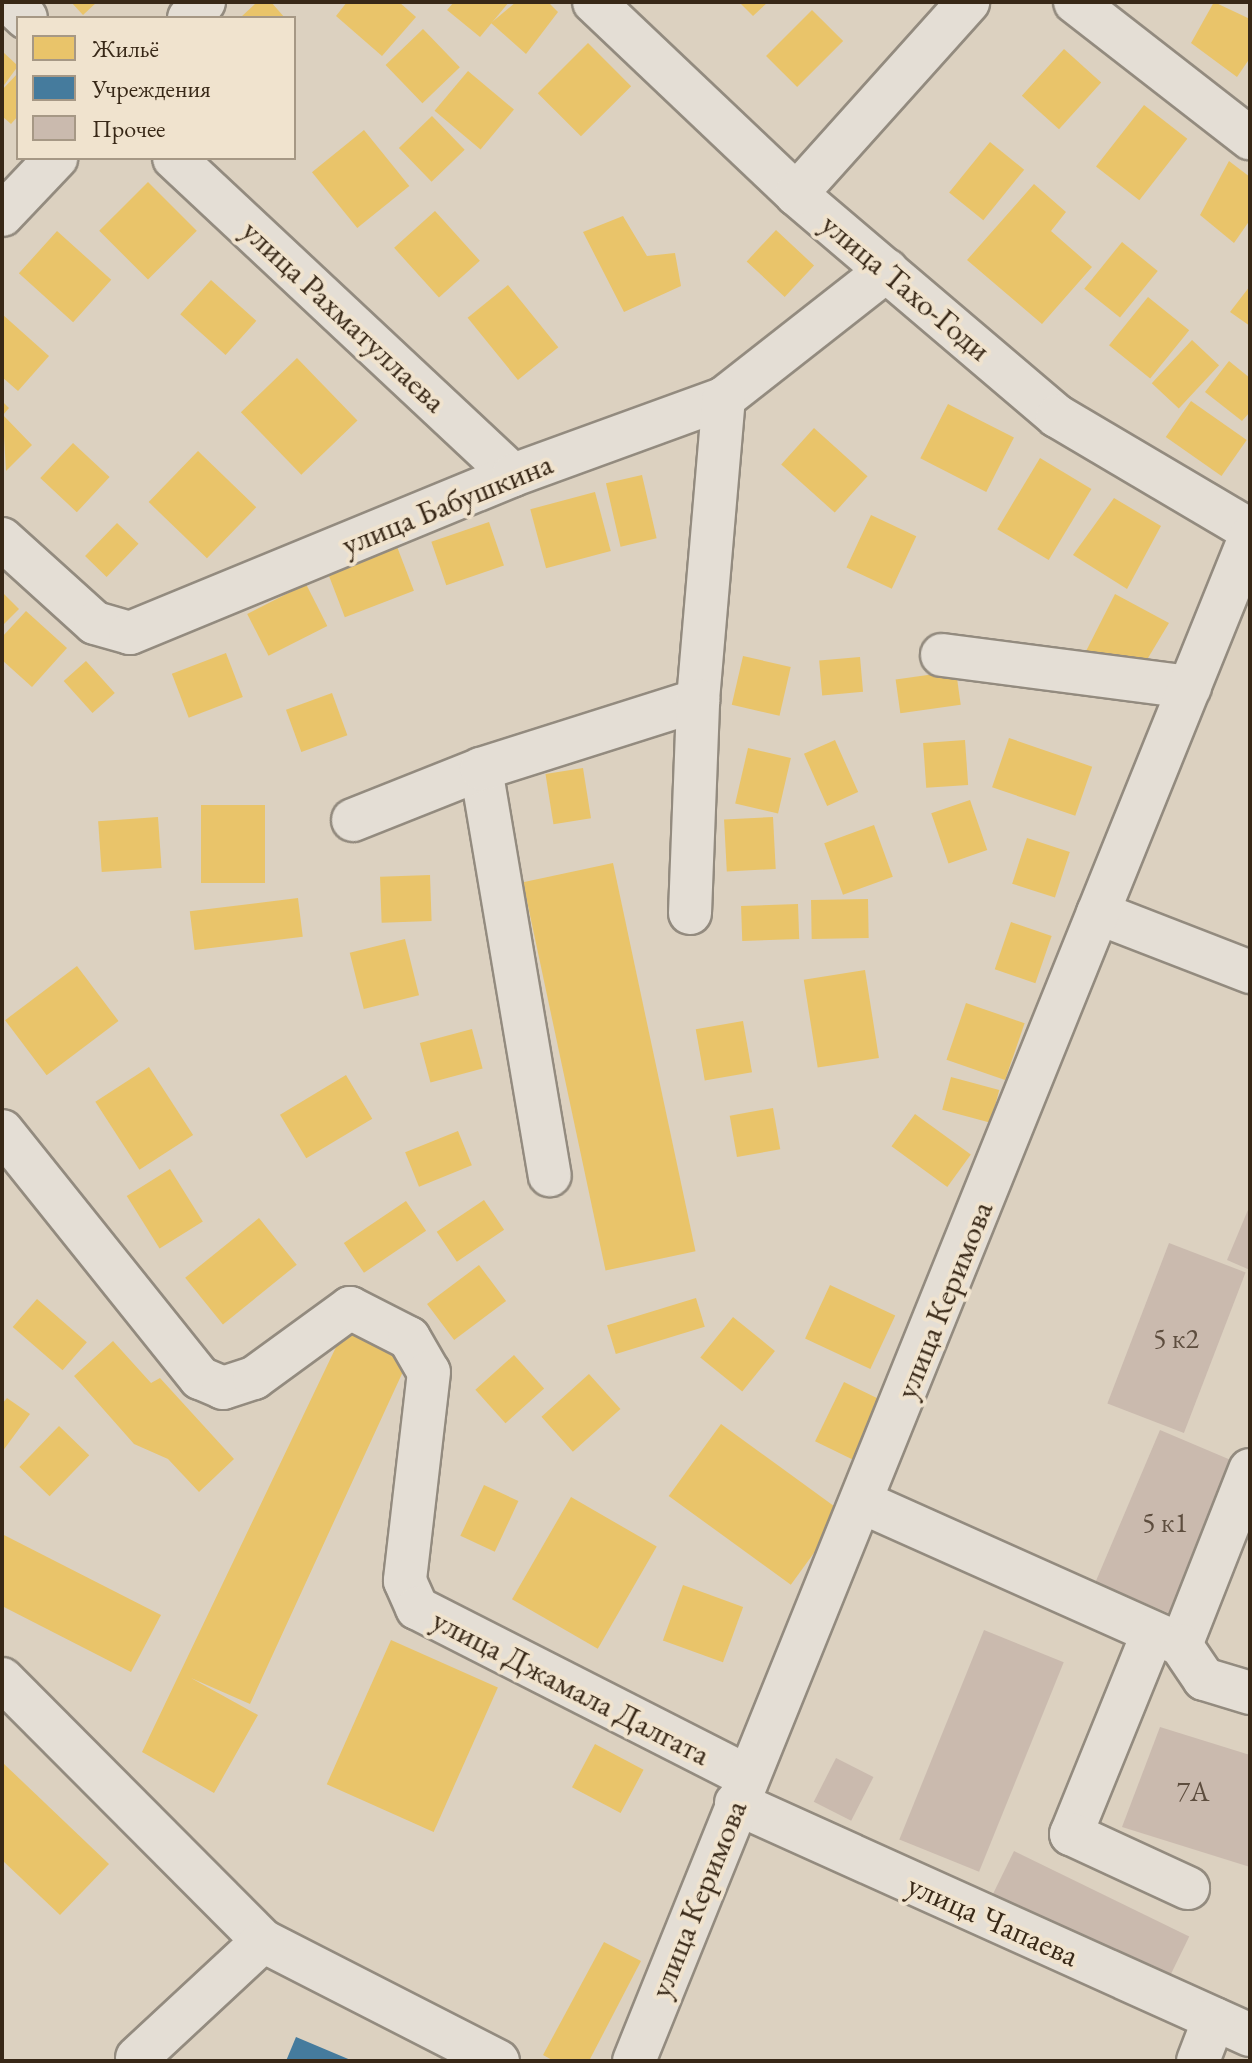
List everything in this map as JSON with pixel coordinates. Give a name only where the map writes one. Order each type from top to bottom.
[{"type":"street","points":[[9,2],[24,16]]},
{"type":"street","name":"улица Тахо-Годи","points":[[594,2],[796,194],[1057,416],[1250,530]]},
{"type":"street","points":[[796,194],[968,2]]},
{"type":"street","points":[[1075,2],[1250,138]]},
{"type":"street","points":[[2,215],[54,160]]},
{"type":"street","name":"улица Рахматуллаева","points":[[176,160],[513,475]]},
{"type":"street","name":"улица Бабушкина","points":[[2,539],[95,623],[130,633],[513,475],[724,398],[887,270]]},
{"type":"street","points":[[690,913],[698,700],[724,398]]},
{"type":"street","name":"улица Керимова","points":[[634,2061],[742,1790],[864,1503],[1190,687],[1241,585],[1250,537]]},
{"type":"street","points":[[942,655],[1190,687]]},
{"type":"street","points":[[353,820],[481,769],[698,700]]},
{"type":"street","points":[[481,769],[550,1175]]},
{"type":"street","points":[[1098,913],[1250,972]]},
{"type":"street","name":"улица Джамала Далгата","points":[[2,1131],[200,1378],[223,1388],[254,1378],[350,1308],[409,1338],[429,1372],[405,1581],[417,1608],[742,1790]]},
{"type":"street","points":[[1188,1888],[1071,1834],[1250,1470]]},
{"type":"street","points":[[864,1503],[1166,1640],[1204,1679],[1250,1693]]},
{"type":"street","points":[[2,1679],[263,1941],[498,2061]]},
{"type":"street","name":"улица Чапаева","points":[[742,1790],[1232,2027]]},
{"type":"street","points":[[137,2058],[263,1941]]},
{"type":"street","points":[[1198,2061],[1232,2027]]},
{"type":"building: Жильё","points":[[71,2],[97,2],[83,15]]},
{"type":"building: Жильё","points":[[257,2],[271,2],[283,16],[242,16]]},
{"type":"building: Жильё","points":[[347,2],[399,2],[416,17],[382,56],[336,16]]},
{"type":"building: Жильё","points":[[454,2],[509,2],[480,37],[447,10]]},
{"type":"building: Жильё","points":[[516,2],[548,2],[558,12],[526,54],[491,23]]},
{"type":"building: Жильё","points":[[739,2],[768,2],[753,16]]},
{"type":"building: Жильё","points":[[1214,2],[1250,19],[1250,58],[1237,77],[1191,43]]},
{"type":"building: Жильё","points":[[812,10],[843,41],[797,87],[766,56]]},
{"type":"building: Жильё","points":[[423,29],[460,67],[422,103],[386,65]]},
{"type":"building: Жильё","points":[[588,43],[631,86],[581,136],[538,93]]},
{"type":"building: Жильё","points":[[1064,49],[1101,82],[1059,129],[1022,96]]},
{"type":"building: Жильё","points":[[2,51],[16,64],[16,69],[2,88]]},
{"type":"building: Жильё","points":[[468,71],[514,110],[481,149],[435,111]]},
{"type":"building: Жильё","points":[[16,75],[16,118],[11,124],[2,116],[2,90]]},
{"type":"building: Жильё","points":[[1144,105],[1187,139],[1139,200],[1096,166]]},
{"type":"building: Жильё","points":[[432,116],[465,150],[432,182],[399,148]]},
{"type":"building: Жильё","points":[[364,130],[409,186],[357,228],[312,172]]},
{"type":"building: Жильё","points":[[990,142],[1024,170],[983,220],[949,193]]},
{"type":"building: Жильё","points":[[1229,161],[1250,177],[1250,220],[1234,243],[1200,215]]},
{"type":"building: Жильё","points":[[148,182],[197,231],[148,280],[99,231]]},
{"type":"building: Жильё","points":[[1034,184],[1066,212],[1051,231],[1092,267],[1042,324],[967,260]]},
{"type":"building: Жильё","points":[[435,211],[480,261],[439,298],[394,248]]},
{"type":"building: Жильё","points":[[623,216],[647,256],[675,253],[681,286],[624,312],[583,232]]},
{"type":"building: Жильё","points":[[776,230],[814,265],[785,297],[747,261]]},
{"type":"building: Жильё","points":[[57,231],[111,280],[73,322],[19,273]]},
{"type":"building: Жильё","points":[[1122,242],[1158,271],[1120,318],[1084,289]]},
{"type":"building: Жильё","points":[[211,280],[256,321],[226,355],[180,314]]},
{"type":"building: Жильё","points":[[508,285],[558,347],[518,380],[468,318]]},
{"type":"building: Жильё","points":[[1250,286],[1250,326],[1230,312]]},
{"type":"building: Жильё","points":[[1148,297],[1189,330],[1150,379],[1109,345]]},
{"type":"building: Жильё","points":[[2,314],[49,356],[18,391],[2,377]]},
{"type":"building: Жильё","points":[[1192,340],[1219,365],[1179,408],[1152,383]]},
{"type":"building: Жильё","points":[[297,358],[357,421],[301,475],[241,412]]},
{"type":"building: Жильё","points":[[1229,361],[1250,378],[1250,412],[1242,421],[1205,392]]},
{"type":"building: Жильё","points":[[2,401],[9,408],[3,415],[32,445],[6,471]]},
{"type":"building: Жильё","points":[[1191,401],[1247,440],[1221,476],[1166,437]]},
{"type":"building: Жильё","points":[[948,404],[1014,438],[986,492],[920,458]]},
{"type":"building: Жильё","points":[[814,428],[868,476],[835,513],[781,464]]},
{"type":"building: Жильё","points":[[73,443],[110,477],[77,512],[40,478]]},
{"type":"building: Жильё","points":[[198,451],[256,507],[207,558],[149,502]]},
{"type":"building: Жильё","points":[[1040,458],[1091,489],[1049,560],[997,529]]},
{"type":"building: Жильё","points":[[642,475],[657,538],[621,547],[606,483]]},
{"type":"building: Жильё","points":[[595,492],[611,551],[546,568],[530,509]]},
{"type":"building: Жильё","points":[[1114,498],[1161,526],[1127,589],[1073,555]]},
{"type":"building: Жильё","points":[[871,515],[916,536],[892,589],[846,568]]},
{"type":"building: Жильё","points":[[489,522],[504,565],[446,585],[431,542]]},
{"type":"building: Жильё","points":[[117,523],[139,544],[107,577],[85,556]]},
{"type":"building: Жильё","points":[[396,544],[414,591],[345,617],[327,571]]},
{"type":"building: Жильё","points":[[306,584],[327,626],[269,656],[247,614]]},
{"type":"building: Жильё","points":[[2,592],[19,609],[2,626]]},
{"type":"building: Жильё","points":[[1115,594],[1169,623],[1148,658],[1081,661]]},
{"type":"building: Жильё","points":[[26,611],[67,648],[32,687],[2,660],[2,637]]},
{"type":"building: Жильё","points":[[226,653],[243,697],[189,718],[172,674]]},
{"type":"building: Жильё","points":[[743,656],[791,667],[779,716],[732,705]]},
{"type":"building: Жильё","points":[[860,657],[863,692],[822,695],[819,661]]},
{"type":"building: Жильё","points":[[86,661],[115,693],[92,713],[64,681]]},
{"type":"building: Жильё","points":[[956,671],[961,705],[900,713],[896,679]]},
{"type":"building: Жильё","points":[[332,693],[347,735],[301,752],[286,710]]},
{"type":"building: Жильё","points":[[1009,738],[1092,767],[1075,816],[992,787]]},
{"type":"building: Жильё","points":[[835,740],[858,792],[827,806],[804,754]]},
{"type":"building: Жильё","points":[[965,740],[968,785],[926,788],[923,743]]},
{"type":"building: Жильё","points":[[748,748],[791,758],[778,813],[735,804]]},
{"type":"building: Жильё","points":[[583,768],[591,818],[553,824],[545,774]]},
{"type":"building: Жильё","points":[[970,800],[987,850],[948,863],[931,813]]},
{"type":"building: Жильё","points":[[201,805],[265,805],[265,883],[201,883]]},
{"type":"building: Жильё","points":[[158,817],[162,868],[102,872],[98,821]]},
{"type":"building: Жильё","points":[[773,817],[776,869],[727,871],[724,820]]},
{"type":"building: Жильё","points":[[874,825],[893,877],[843,895],[824,843]]},
{"type":"building: Жильё","points":[[1027,838],[1070,852],[1055,898],[1012,884]]},
{"type":"building: Жильё","points":[[613,863],[696,1251],[606,1270],[523,882]]},
{"type":"building: Жильё","points":[[430,875],[432,921],[382,923],[380,877]]},
{"type":"building: Жильё","points":[[298,898],[303,937],[195,950],[190,911]]},
{"type":"building: Жильё","points":[[868,899],[869,938],[812,939],[811,900]]},
{"type":"building: Жильё","points":[[798,904],[799,939],[742,941],[741,906]]},
{"type":"building: Жильё","points":[[1011,922],[1052,936],[1035,983],[995,969]]},
{"type":"building: Жильё","points":[[405,939],[419,995],[364,1009],[350,953]]},
{"type":"building: Жильё","points":[[77,966],[119,1021],[47,1075],[5,1020]]},
{"type":"building: Жильё","points":[[865,970],[879,1058],[818,1068],[804,980]]},
{"type":"building: Жильё","points":[[966,1003],[1025,1023],[1005,1080],[946,1060]]},
{"type":"building: Жильё","points":[[743,1021],[752,1072],[705,1081],[696,1029]]},
{"type":"building: Жильё","points":[[472,1029],[483,1069],[430,1083],[420,1043]]},
{"type":"building: Жильё","points":[[149,1067],[193,1135],[139,1170],[95,1102]]},
{"type":"building: Жильё","points":[[346,1075],[372,1119],[306,1158],[280,1115]]},
{"type":"building: Жильё","points":[[951,1077],[999,1090],[990,1123],[942,1110]]},
{"type":"building: Жильё","points":[[773,1108],[780,1149],[737,1157],[730,1116]]},
{"type":"building: Жильё","points":[[915,1114],[971,1155],[947,1187],[891,1146]]},
{"type":"building: Жильё","points":[[458,1131],[472,1165],[419,1187],[405,1152]]},
{"type":"building: Жильё","points":[[170,1169],[203,1222],[160,1249],[127,1196]]},
{"type":"building: Жильё","points":[[484,1200],[504,1230],[457,1262],[437,1232]]},
{"type":"building: Жильё","points":[[406,1201],[426,1231],[364,1273],[344,1243]]},
{"type":"building: Жильё","points":[[259,1218],[297,1265],[223,1324],[185,1278]]},
{"type":"building: Жильё","points":[[479,1265],[506,1301],[454,1340],[427,1304]]},
{"type":"building: Жильё","points":[[830,1285],[895,1315],[870,1369],[805,1338]]},
{"type":"building: Жильё","points":[[696,1298],[705,1327],[616,1354],[607,1325]]},
{"type":"building: Жильё","points":[[37,1299],[87,1342],[63,1370],[13,1327]]},
{"type":"building: Жильё","points":[[733,1317],[775,1351],[742,1391],[700,1357]]},
{"type":"building: Жильё","points":[[348,1322],[412,1352],[250,1704],[191,1678],[258,1715],[214,1793],[142,1752]]},
{"type":"building: Жильё","points":[[113,1341],[151,1383],[160,1378],[234,1459],[199,1492],[168,1459],[134,1444],[74,1376]]},
{"type":"building: Жильё","points":[[514,1355],[544,1388],[505,1423],[475,1390]]},
{"type":"building: Жильё","points":[[589,1374],[620,1409],[573,1452],[541,1417]]},
{"type":"building: Жильё","points":[[844,1382],[891,1405],[862,1464],[815,1441]]},
{"type":"building: Жильё","points":[[7,1398],[30,1414],[2,1452],[2,1404]]},
{"type":"building: Жильё","points":[[721,1424],[843,1513],[791,1585],[669,1496]]},
{"type":"building: Жильё","points":[[59,1426],[89,1455],[50,1496],[19,1467]]},
{"type":"building: Жильё","points":[[484,1485],[518,1501],[495,1552],[460,1536]]},
{"type":"building: Жильё","points":[[571,1497],[657,1546],[598,1649],[512,1599]]},
{"type":"building: Жильё","points":[[2,1534],[161,1615],[131,1672],[2,1606]]},
{"type":"building: Жильё","points":[[683,1585],[743,1607],[723,1662],[663,1640]]},
{"type":"building: Жильё","points":[[391,1640],[498,1688],[434,1832],[327,1784]]},
{"type":"building: Жильё","points":[[595,1744],[644,1770],[621,1813],[572,1787]]},
{"type":"building: Жильё","points":[[2,1762],[109,1864],[60,1915],[2,1860]]},
{"type":"building: Жильё","points":[[604,1942],[641,1961],[589,2061],[554,2061],[543,2055]]},
{"type":"building: Учреждения","points":[[296,2037],[353,2061],[286,2061]]},
{"type":"building: Прочее","points":[[1250,1205],[1250,1270],[1227,1260]]},
{"type":"building: Прочее","points":[[1169,1243],[1246,1272],[1184,1433],[1107,1404]]},
{"type":"building: Прочее","points":[[1160,1430],[1235,1462],[1171,1614],[1096,1582]]},
{"type":"building: Прочее","points":[[984,1630],[1064,1662],[979,1872],[899,1840]]},
{"type":"building: Прочее","points":[[1160,1727],[1250,1755],[1250,1867],[1122,1827]]},
{"type":"building: Прочее","points":[[836,1758],[873,1777],[851,1821],[814,1802]]},
{"type":"building: Прочее","points":[[1014,1851],[1189,1936],[1165,1987],[989,1901]]}]
